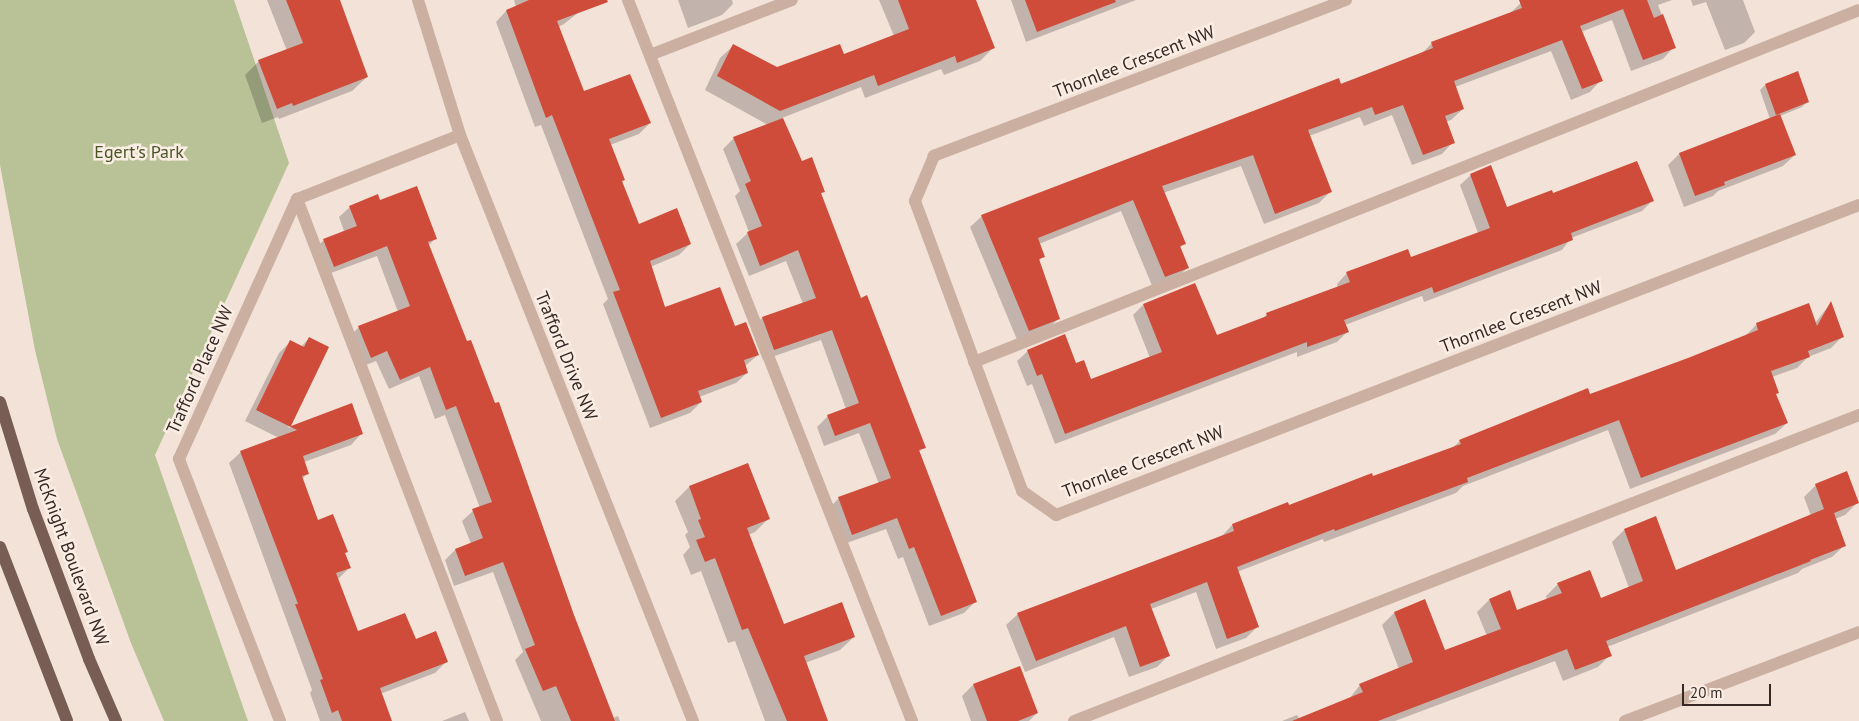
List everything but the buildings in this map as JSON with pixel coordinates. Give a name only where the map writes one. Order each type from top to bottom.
[{"type":"main road","name":"McKnight Boulevard NW","points":[[0,402],[33,509],[89,660],[116,721]]},
{"type":"main road","points":[[0,546],[67,721]]},
{"type":"street","name":"Trafford Drive NW","points":[[418,0],[460,135],[692,721]]},
{"type":"street","points":[[628,0],[912,721]]},
{"type":"street","points":[[650,55],[792,0]]},
{"type":"street","name":"Thornlee Crescent NW","points":[[1346,0],[934,156],[915,201],[1022,491],[1056,515],[1859,205]]},
{"type":"street","points":[[974,362],[1859,10]]},
{"type":"street","points":[[460,135],[297,199],[497,721]]},
{"type":"street","name":"Trafford Place NW","points":[[280,721],[178,458],[297,199]]},
{"type":"street","points":[[1074,721],[1859,415]]},
{"type":"street","points":[[1625,721],[1859,632]]},
{"type":"green space","name":"Egert's Park","points":[[0,0],[234,0],[289,163],[155,455],[248,721],[164,721],[131,643],[57,439],[35,350],[0,165]]}]
